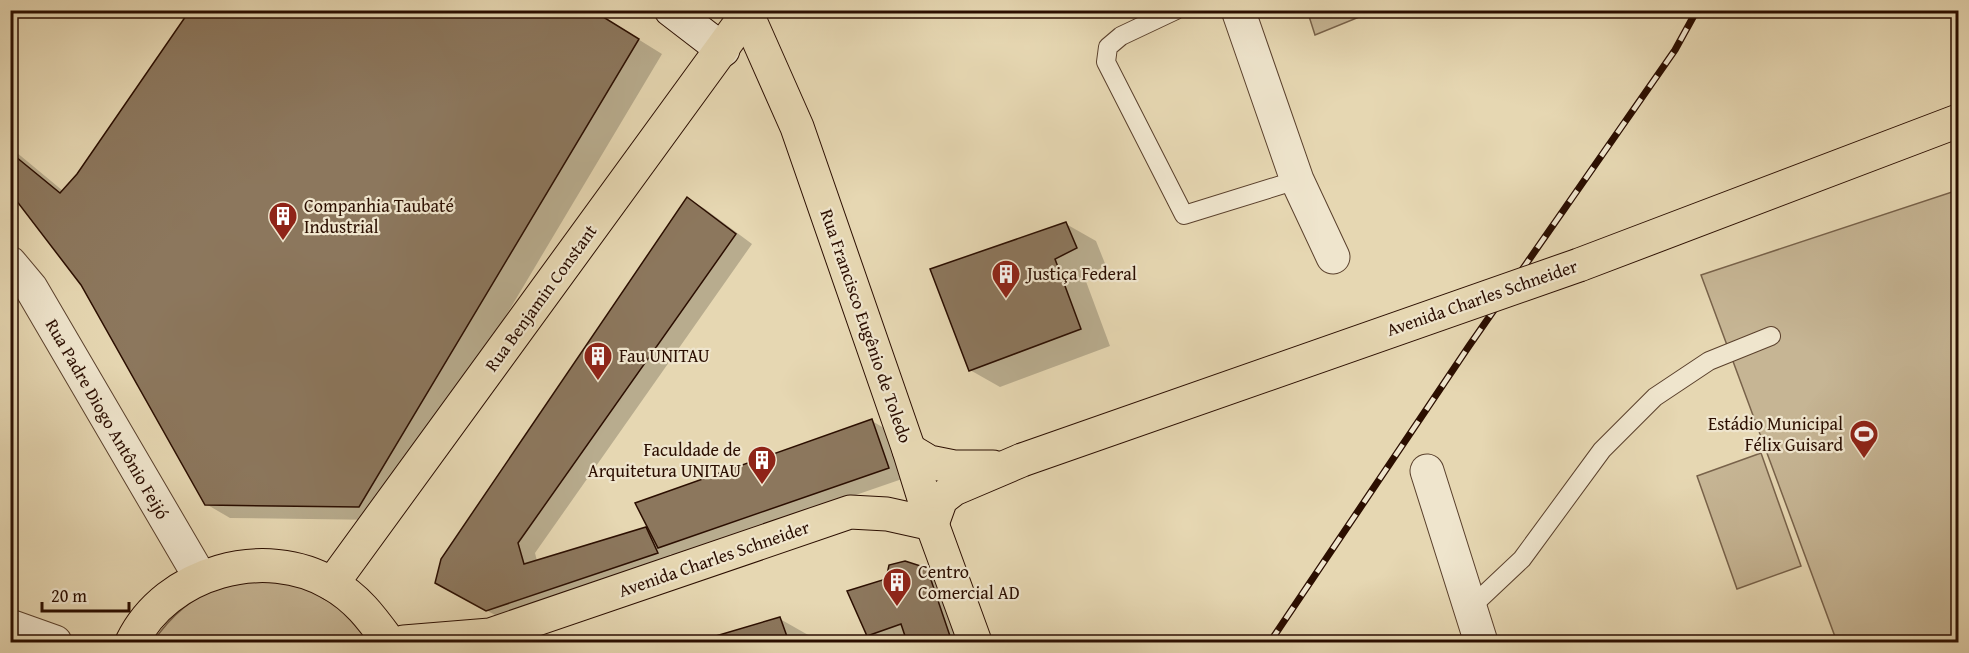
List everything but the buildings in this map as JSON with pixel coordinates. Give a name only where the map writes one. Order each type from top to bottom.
[{"type":"main road","name":"Rua Benjamin Constant","points":[[332,584],[723,50],[746,12]]},
{"type":"main road","name":"Rua Francisco Eugênio de Toledo","points":[[746,12],[797,127],[909,450],[932,524],[975,642]]},
{"type":"main road","points":[[723,50],[768,63]]},
{"type":"main road","name":"Avenida Charles Schneider","points":[[404,642],[485,639],[850,512],[886,514],[932,524],[941,499],[954,489],[1012,463],[1518,287],[1945,125]]},
{"type":"main road","name":"Avenida Charles Schneider","points":[[909,450],[929,462],[954,467],[1012,463]]},
{"type":"main road","points":[[132,642],[139,628],[166,599],[200,577],[233,568],[267,565],[301,571],[332,584],[365,609],[389,642]]},
{"type":"street","points":[[671,10],[723,50]]},
{"type":"street","points":[[1238,10],[1297,180],[1332,257]]},
{"type":"street","name":"Rua Padre Diogo Antônio Feijó","points":[[10,263],[31,288],[200,577]]},
{"type":"street","points":[[1427,471],[1481,642]]},
{"type":"street","points":[[10,626],[55,642]]},
{"type":"lane","points":[[1176,10],[1120,36],[1108,47],[1106,62],[1184,215],[1297,180]]},
{"type":"lane","points":[[1470,608],[1522,559],[1602,450],[1655,397],[1708,361],[1771,336]]},
{"type":"shaded area","points":[[1307,10],[1374,10],[1374,11],[1315,35]]},
{"type":"shaded area","name":"Estádio Municipal Félix Guisard","points":[[1958,190],[1958,642],[1837,642],[1701,275]]},
{"type":"shaded area","points":[[1761,453],[1801,566],[1737,589],[1697,476]]},
{"type":"shaded area","points":[[270,579],[319,589],[381,642],[153,642],[183,608],[202,595],[212,590],[246,582]]},
{"type":"railway","points":[[1270,642],[1469,346],[1675,50],[1697,10]]},
{"type":"place","name":"Companhia Taubaté Industrial","points":[[283,242]]},
{"type":"place","name":"Justiça Federal","points":[[1006,300]]},
{"type":"place","name":"Fau UNITAU","points":[[598,382]]},
{"type":"place","name":"Estádio Municipal Félix Guisard","points":[[1864,460]]},
{"type":"place","name":"Faculdade de Arquitetura UNITAU","points":[[762,486]]},
{"type":"place","name":"Centro Comercial AD","points":[[897,608]]}]
